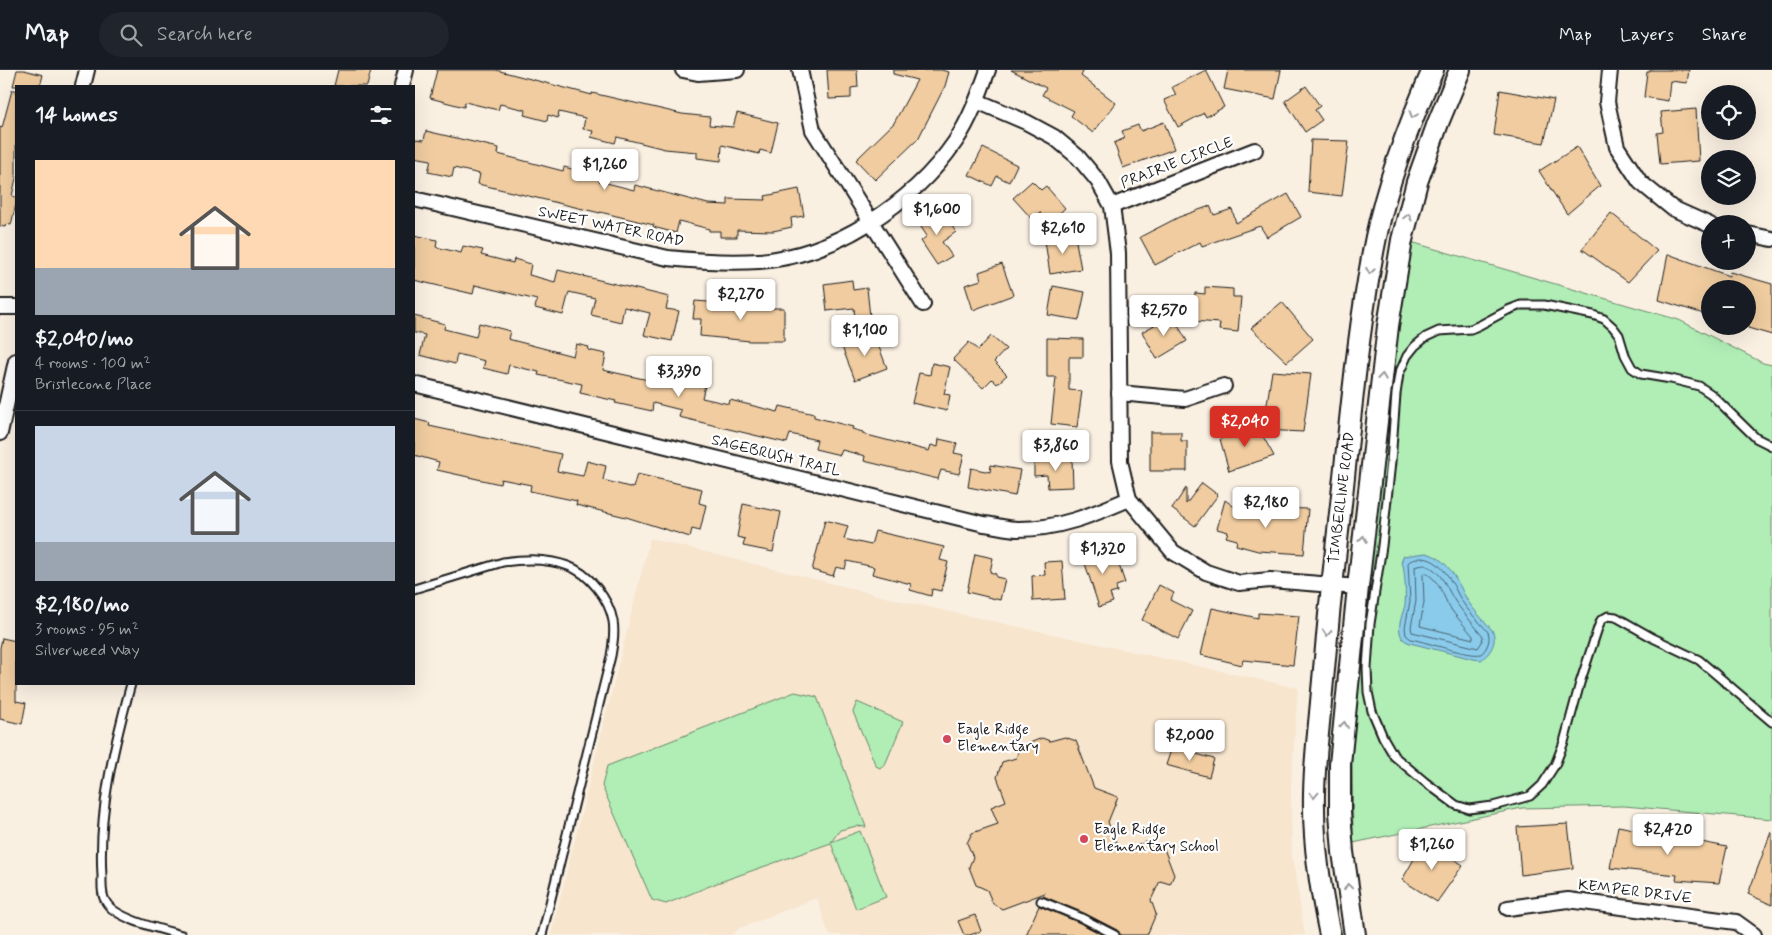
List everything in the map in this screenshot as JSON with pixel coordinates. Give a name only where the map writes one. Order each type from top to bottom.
[{"type":"street","points":[[83,85],[87,70]]},
{"type":"street","points":[[402,85],[406,70]]},
{"type":"street","points":[[683,70],[698,74],[737,70]]},
{"type":"street","points":[[800,70],[813,130],[923,304]]},
{"type":"street","name":"SWEET WATER ROAD","points":[[415,199],[668,258],[698,261],[760,261],[790,255],[819,248],[871,222],[899,202],[935,168],[956,141],[977,101],[988,70]]},
{"type":"street","name":"TIMBERLINE ROAD","points":[[1330,935],[1316,851],[1314,808],[1315,762],[1332,585],[1364,306],[1376,236],[1393,173],[1413,114],[1432,70]]},
{"type":"street","name":"TIMBERLINE ROAD","points":[[1355,935],[1343,852],[1340,774],[1358,587],[1388,326],[1402,240],[1417,182],[1438,123],[1460,70]]},
{"type":"street","points":[[1610,70],[1607,102],[1617,147],[1640,182],[1672,208],[1701,221]]},
{"type":"street","points":[[977,101],[1026,122],[1054,137],[1078,157],[1098,182],[1112,206],[1118,253],[1120,461],[1128,498],[1173,552],[1206,572],[1239,583],[1270,580],[1358,587]]},
{"type":"street","name":"PRAIRIE CIRCLE","points":[[1112,206],[1255,150]]},
{"type":"street","points":[[1756,236],[1772,240]]},
{"type":"street","points":[[0,307],[15,307]]},
{"type":"street","points":[[0,433],[15,366]]},
{"type":"street","name":"SAGEBRUSH TRAIL","points":[[415,384],[984,524],[1017,529],[1050,526],[1087,517],[1128,498]]},
{"type":"street","points":[[1119,393],[1186,399],[1224,386]]},
{"type":"street","name":"KEMPER DRIVE","points":[[1508,908],[1568,900],[1736,922],[1754,935]]},
{"type":"lane","points":[[1772,446],[1756,438],[1711,394],[1699,386],[1641,374],[1632,368],[1625,355],[1619,335],[1604,319],[1593,315],[1544,305],[1521,305],[1470,329],[1439,331],[1426,337],[1407,356],[1399,374],[1382,546],[1370,624],[1368,692],[1372,711],[1383,737],[1394,756],[1456,806],[1469,809],[1515,801],[1530,796],[1542,785],[1555,765],[1564,742],[1580,683],[1601,620],[1608,616],[1616,617],[1653,638],[1699,660],[1772,722]]},
{"type":"lane","points":[[415,588],[503,562],[545,560],[569,566],[583,574],[597,588],[607,604],[613,620],[614,637],[611,656],[542,935]]},
{"type":"lane","points":[[132,685],[118,732],[105,802],[101,863],[103,895],[106,903],[112,909],[124,916],[182,935]]},
{"type":"lane","points":[[1041,901],[1082,918],[1114,935]]},
{"type":"shaded area","name":"Eagle Ridge Elementary","points":[[650,538],[906,602],[1298,688],[1291,789],[1292,854],[1305,935],[829,935],[817,898],[740,928],[731,935],[551,935]]},
{"type":"green space","points":[[1411,242],[1679,320],[1701,331],[1701,335],[1708,335],[1763,363],[1772,365],[1772,819],[1624,806],[1522,808],[1353,843],[1352,755],[1391,374]]},
{"type":"green space","points":[[795,692],[817,697],[866,827],[857,826],[840,830],[831,842],[860,831],[886,897],[856,909],[831,843],[717,883],[666,904],[652,900],[602,786],[607,766]]},
{"type":"green space","points":[[857,702],[903,722],[884,767],[876,766],[853,712]]},
{"type":"water","points":[[1426,553],[1440,559],[1445,564],[1470,605],[1492,630],[1494,642],[1488,654],[1481,660],[1410,643],[1401,636],[1401,618],[1405,605],[1404,574],[1403,565],[1401,564],[1403,556]]},
{"type":"building","points":[[17,70],[43,75],[40,85],[13,86]]},
{"type":"building","points":[[338,70],[371,70],[367,85],[334,85]]},
{"type":"building","points":[[437,70],[496,70],[592,95],[592,93],[682,114],[710,117],[709,125],[733,127],[737,113],[778,123],[771,153],[760,150],[759,154],[722,145],[721,161],[697,158],[697,152],[665,149],[617,137],[615,143],[591,137],[593,131],[583,129],[585,118],[559,112],[558,118],[548,115],[547,121],[524,115],[526,110],[500,104],[498,110],[465,102],[464,107],[430,98]]},
{"type":"building","points":[[827,70],[857,70],[858,87],[851,88],[851,98],[829,99]]},
{"type":"building","points":[[893,70],[941,70],[949,72],[945,86],[918,139],[875,180],[856,160],[894,123],[917,80],[893,74]]},
{"type":"building","points":[[1011,70],[1084,70],[1081,76],[1116,103],[1093,133],[1071,116],[1074,111],[1042,95],[1046,88]]},
{"type":"building","points":[[1206,70],[1224,107],[1206,117],[1204,113],[1178,127],[1164,100],[1176,95],[1172,87]]},
{"type":"building","points":[[1228,70],[1281,70],[1275,99],[1224,89]]},
{"type":"building","points":[[1650,70],[1689,70],[1687,83],[1670,81],[1668,101],[1644,97],[1647,72],[1650,72]]},
{"type":"building","points":[[1306,86],[1320,106],[1315,110],[1322,120],[1305,132],[1285,101]]},
{"type":"building","points":[[12,90],[15,90],[15,182],[12,196],[15,197],[15,208],[11,225],[6,224],[5,227],[0,226],[0,127],[2,128]]},
{"type":"building","points":[[1500,90],[1554,100],[1544,143],[1494,135]]},
{"type":"building","points":[[1696,109],[1699,161],[1660,164],[1657,133],[1663,132],[1661,112]]},
{"type":"building","points":[[1164,122],[1174,149],[1123,168],[1114,143],[1125,138],[1122,131],[1138,125],[1141,131]]},
{"type":"building","points":[[426,131],[499,148],[498,154],[563,171],[564,167],[600,176],[599,181],[634,190],[635,185],[708,204],[728,205],[728,199],[766,200],[765,196],[799,189],[804,216],[791,218],[792,227],[773,231],[737,230],[737,237],[720,237],[720,231],[709,231],[709,229],[679,221],[676,233],[653,227],[654,225],[478,184],[480,174],[454,168],[452,177],[428,172],[431,160],[415,157],[415,139],[424,140]]},
{"type":"building","points":[[1311,140],[1349,141],[1342,196],[1308,192]]},
{"type":"building","points":[[1577,147],[1600,186],[1567,214],[1539,171]]},
{"type":"building","points":[[983,148],[1017,165],[1009,182],[997,176],[992,186],[969,175]]},
{"type":"building","points":[[1032,181],[1041,190],[1046,186],[1065,208],[1043,229],[1040,212],[1032,219],[1013,198]]},
{"type":"building","points":[[1288,194],[1301,217],[1267,237],[1260,226],[1202,246],[1200,242],[1155,265],[1140,237],[1179,217],[1210,206],[1214,215],[1232,209],[1236,223]]},
{"type":"building","points":[[941,210],[956,232],[942,242],[952,256],[937,265],[921,241],[927,236],[919,224]]},
{"type":"building","points":[[1611,213],[1657,251],[1628,282],[1582,249]]},
{"type":"building","points":[[415,235],[437,240],[436,247],[461,253],[463,246],[483,250],[481,255],[513,263],[514,259],[531,264],[529,275],[555,282],[558,270],[669,297],[666,309],[679,311],[672,341],[644,335],[650,313],[624,307],[621,322],[591,315],[595,298],[569,292],[563,315],[535,308],[537,300],[475,285],[473,294],[415,280]]},
{"type":"building","points":[[1075,236],[1081,269],[1050,274],[1045,241]]},
{"type":"building","points":[[1668,254],[1701,266],[1701,270],[1712,270],[1729,276],[1730,272],[1772,284],[1772,335],[1756,330],[1756,280],[1701,280],[1701,313],[1659,300]]},
{"type":"building","points":[[1002,264],[1013,295],[973,310],[965,285],[981,280],[979,272]]},
{"type":"building","points":[[852,280],[853,290],[867,288],[870,317],[855,319],[854,308],[827,311],[824,284]]},
{"type":"building","points":[[1053,286],[1085,292],[1079,320],[1048,315]]},
{"type":"building","points":[[1205,287],[1233,289],[1233,297],[1241,297],[1238,332],[1219,330],[1220,323],[1192,321],[1195,293],[1205,294]]},
{"type":"building","points":[[695,301],[750,305],[750,301],[769,301],[769,308],[784,308],[784,341],[750,341],[700,336],[701,319],[693,319]]},
{"type":"building","points":[[1282,302],[1313,339],[1287,362],[1251,328]]},
{"type":"building","points":[[1172,315],[1187,341],[1157,359],[1142,332]]},
{"type":"building","points":[[415,316],[445,324],[444,329],[476,337],[479,323],[510,331],[508,339],[573,356],[576,344],[589,347],[588,350],[606,354],[603,370],[671,385],[674,374],[706,381],[702,398],[729,404],[730,400],[778,412],[780,406],[814,414],[814,417],[853,427],[852,429],[863,432],[863,434],[929,451],[931,445],[938,447],[939,439],[957,443],[954,453],[964,455],[959,474],[941,470],[938,479],[864,461],[865,456],[842,450],[840,455],[815,449],[817,440],[790,434],[787,443],[679,417],[681,410],[653,403],[652,411],[615,403],[616,401],[580,393],[582,384],[538,375],[539,372],[509,365],[507,374],[483,368],[485,361],[457,354],[455,364],[420,355],[425,335],[415,333]]},
{"type":"building","points":[[874,334],[887,368],[855,380],[842,347]]},
{"type":"building","points":[[991,336],[1006,349],[994,362],[1007,375],[997,384],[992,379],[983,388],[953,359],[969,342],[978,350]]},
{"type":"building","points":[[1047,338],[1083,339],[1083,357],[1069,357],[1069,390],[1082,391],[1077,427],[1051,424],[1056,377],[1047,377]]},
{"type":"building","points":[[932,363],[950,367],[944,394],[950,395],[947,411],[912,403],[919,373],[930,375]]},
{"type":"building","points":[[1272,371],[1311,374],[1303,432],[1263,430]]},
{"type":"building","points":[[415,419],[430,423],[429,426],[561,454],[557,471],[583,476],[587,461],[606,466],[603,480],[633,488],[637,474],[702,489],[699,503],[706,505],[700,531],[692,529],[690,537],[626,517],[576,505],[577,501],[530,491],[531,485],[501,479],[500,484],[437,470],[439,462],[415,455]]},
{"type":"building","points":[[1256,424],[1274,456],[1229,471],[1220,439]]},
{"type":"building","points":[[1150,432],[1181,432],[1181,441],[1187,441],[1187,471],[1150,471]]},
{"type":"building","points":[[1072,458],[1073,487],[1048,488],[1047,475],[1034,476],[1034,460]]},
{"type":"building","points":[[991,465],[1020,470],[1015,496],[968,487],[971,468],[990,472]]},
{"type":"building","points":[[1202,483],[1218,495],[1195,526],[1172,509],[1186,488],[1186,504]]},
{"type":"building","points":[[1225,500],[1240,511],[1239,508],[1275,518],[1276,508],[1308,509],[1304,554],[1258,551],[1236,545],[1237,540],[1226,537],[1228,532],[1217,529]]},
{"type":"building","points":[[743,504],[781,512],[773,552],[743,546],[745,539],[737,537]]},
{"type":"building","points":[[825,520],[848,526],[844,539],[871,545],[875,531],[944,547],[940,560],[948,562],[941,591],[932,589],[931,596],[910,590],[911,584],[872,574],[874,567],[847,561],[845,569],[836,567],[833,576],[812,570]]},
{"type":"building","points":[[1104,547],[1108,559],[1116,556],[1125,583],[1116,586],[1117,592],[1110,594],[1113,602],[1099,607],[1082,554]]},
{"type":"building","points":[[975,554],[993,558],[990,572],[996,574],[996,577],[1005,579],[1000,600],[967,592]]},
{"type":"building","points":[[1062,561],[1065,599],[1033,601],[1032,576],[1045,575],[1044,562]]},
{"type":"building","points":[[1159,585],[1174,593],[1170,600],[1192,611],[1178,639],[1142,620]]},
{"type":"building","points":[[1212,608],[1258,618],[1258,613],[1299,616],[1293,665],[1243,660],[1242,665],[1201,655]]},
{"type":"building","points":[[2,638],[15,641],[16,701],[26,703],[22,724],[0,719],[0,648]]},
{"type":"building","points":[[1065,737],[1076,741],[1094,788],[1118,797],[1108,822],[1120,852],[1149,841],[1163,846],[1174,875],[1170,884],[1160,881],[1151,900],[1156,914],[1147,935],[1120,935],[1117,930],[1084,913],[1043,896],[1045,893],[1002,909],[993,904],[987,890],[976,885],[969,867],[973,857],[967,843],[972,833],[998,824],[991,807],[1006,801],[997,777],[1002,762],[1016,758],[1020,747],[1042,738],[1050,741]]},
{"type":"building","points":[[1172,747],[1214,759],[1209,777],[1166,765]]},
{"type":"building","points":[[1568,824],[1573,868],[1521,875],[1517,827]]},
{"type":"building","points":[[1618,826],[1727,847],[1719,883],[1676,880],[1677,875],[1610,868]]},
{"type":"building","points":[[1772,833],[1772,905],[1748,894]]},
{"type":"building","points":[[1425,840],[1463,865],[1437,902],[1402,880]]},
{"type":"building","points":[[1039,906],[1080,923],[1103,935],[1026,935]]},
{"type":"building","points":[[975,915],[981,931],[964,935],[958,921]]},
{"type":"place","name":"Eagle Ridge Elementary","points":[[947,739]]},
{"type":"place","name":"Eagle Ridge Elementary School","points":[[1084,839]]}]
